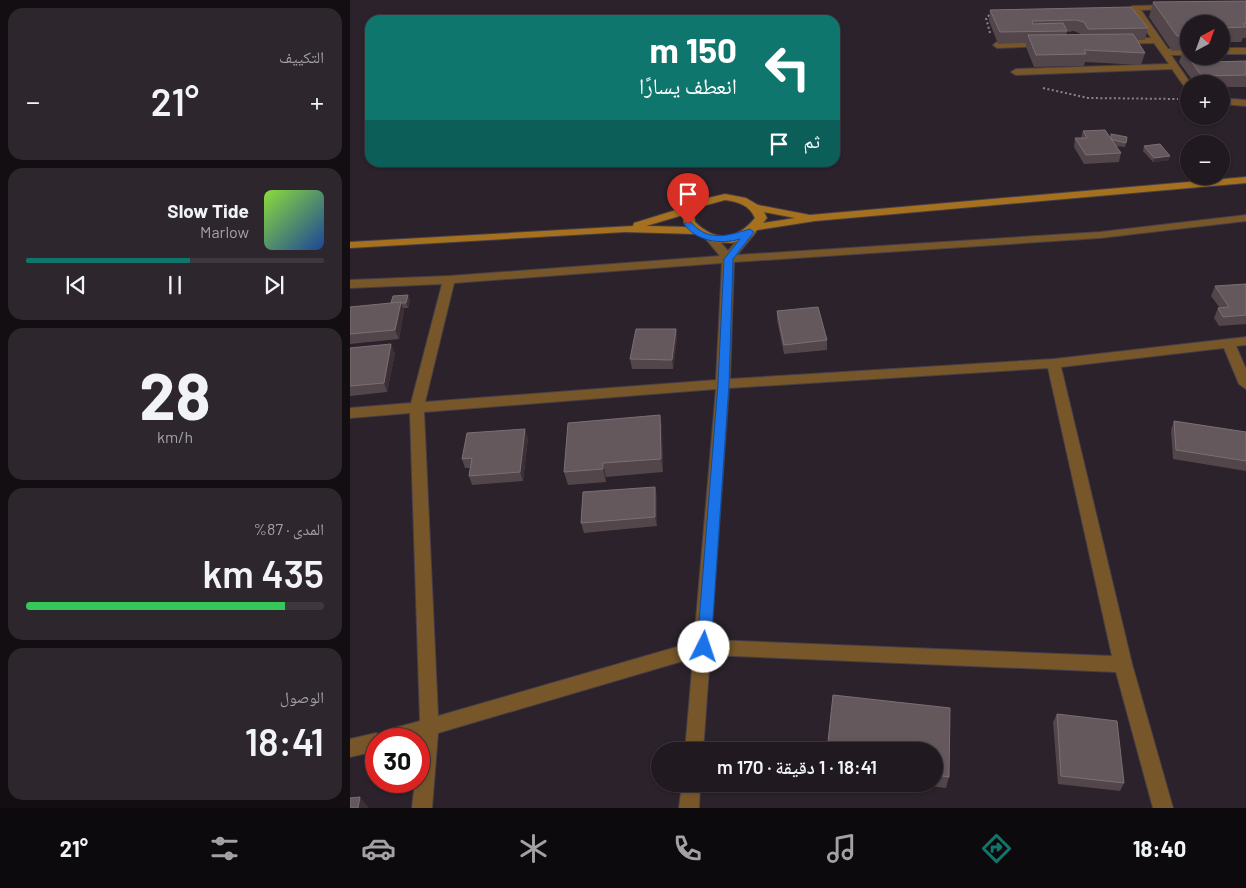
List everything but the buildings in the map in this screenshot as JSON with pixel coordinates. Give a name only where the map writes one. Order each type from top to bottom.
[{"type":"main road","points":[[350,246],[625,229],[694,231],[711,238],[731,238],[753,230],[815,218],[1246,180]]},
{"type":"main road","points":[[625,229],[692,209],[706,201],[725,197],[749,202],[757,208],[815,218]]},
{"type":"main road","points":[[753,230],[761,218],[757,208]]},
{"type":"main road","points":[[692,209],[688,216],[688,224],[694,231]]},
{"type":"street","points":[[1181,75],[1158,40],[1131,8],[1182,7]]},
{"type":"street","points":[[1110,42],[1158,40]]},
{"type":"street","points":[[997,45],[1054,43]]},
{"type":"street","points":[[1230,51],[1246,51]]},
{"type":"street","points":[[1165,52],[1180,52]]},
{"type":"street","points":[[1016,72],[1175,66]]},
{"type":"street","points":[[1230,102],[1246,103]]},
{"type":"street","points":[[350,284],[449,280],[728,259],[1100,235],[1246,218]]},
{"type":"street","points":[[695,742],[704,647],[723,384],[728,259],[753,230]]},
{"type":"street","points":[[711,238],[728,259]]},
{"type":"street","points":[[449,280],[417,407],[429,728],[704,647],[1123,664]]},
{"type":"street","points":[[350,412],[723,384],[1054,363],[1246,341]]},
{"type":"street","points":[[1228,343],[1246,384]]},
{"type":"street","points":[[1054,363],[1123,664],[1164,808]]},
{"type":"street","points":[[350,748],[365,745]]},
{"type":"street","points":[[689,808],[691,792]]},
{"type":"street","points":[[422,808],[423,793]]},
{"type":"route","points":[[688,224],[694,231],[711,238],[731,238],[750,232],[728,259],[723,384],[704,647]]}]
